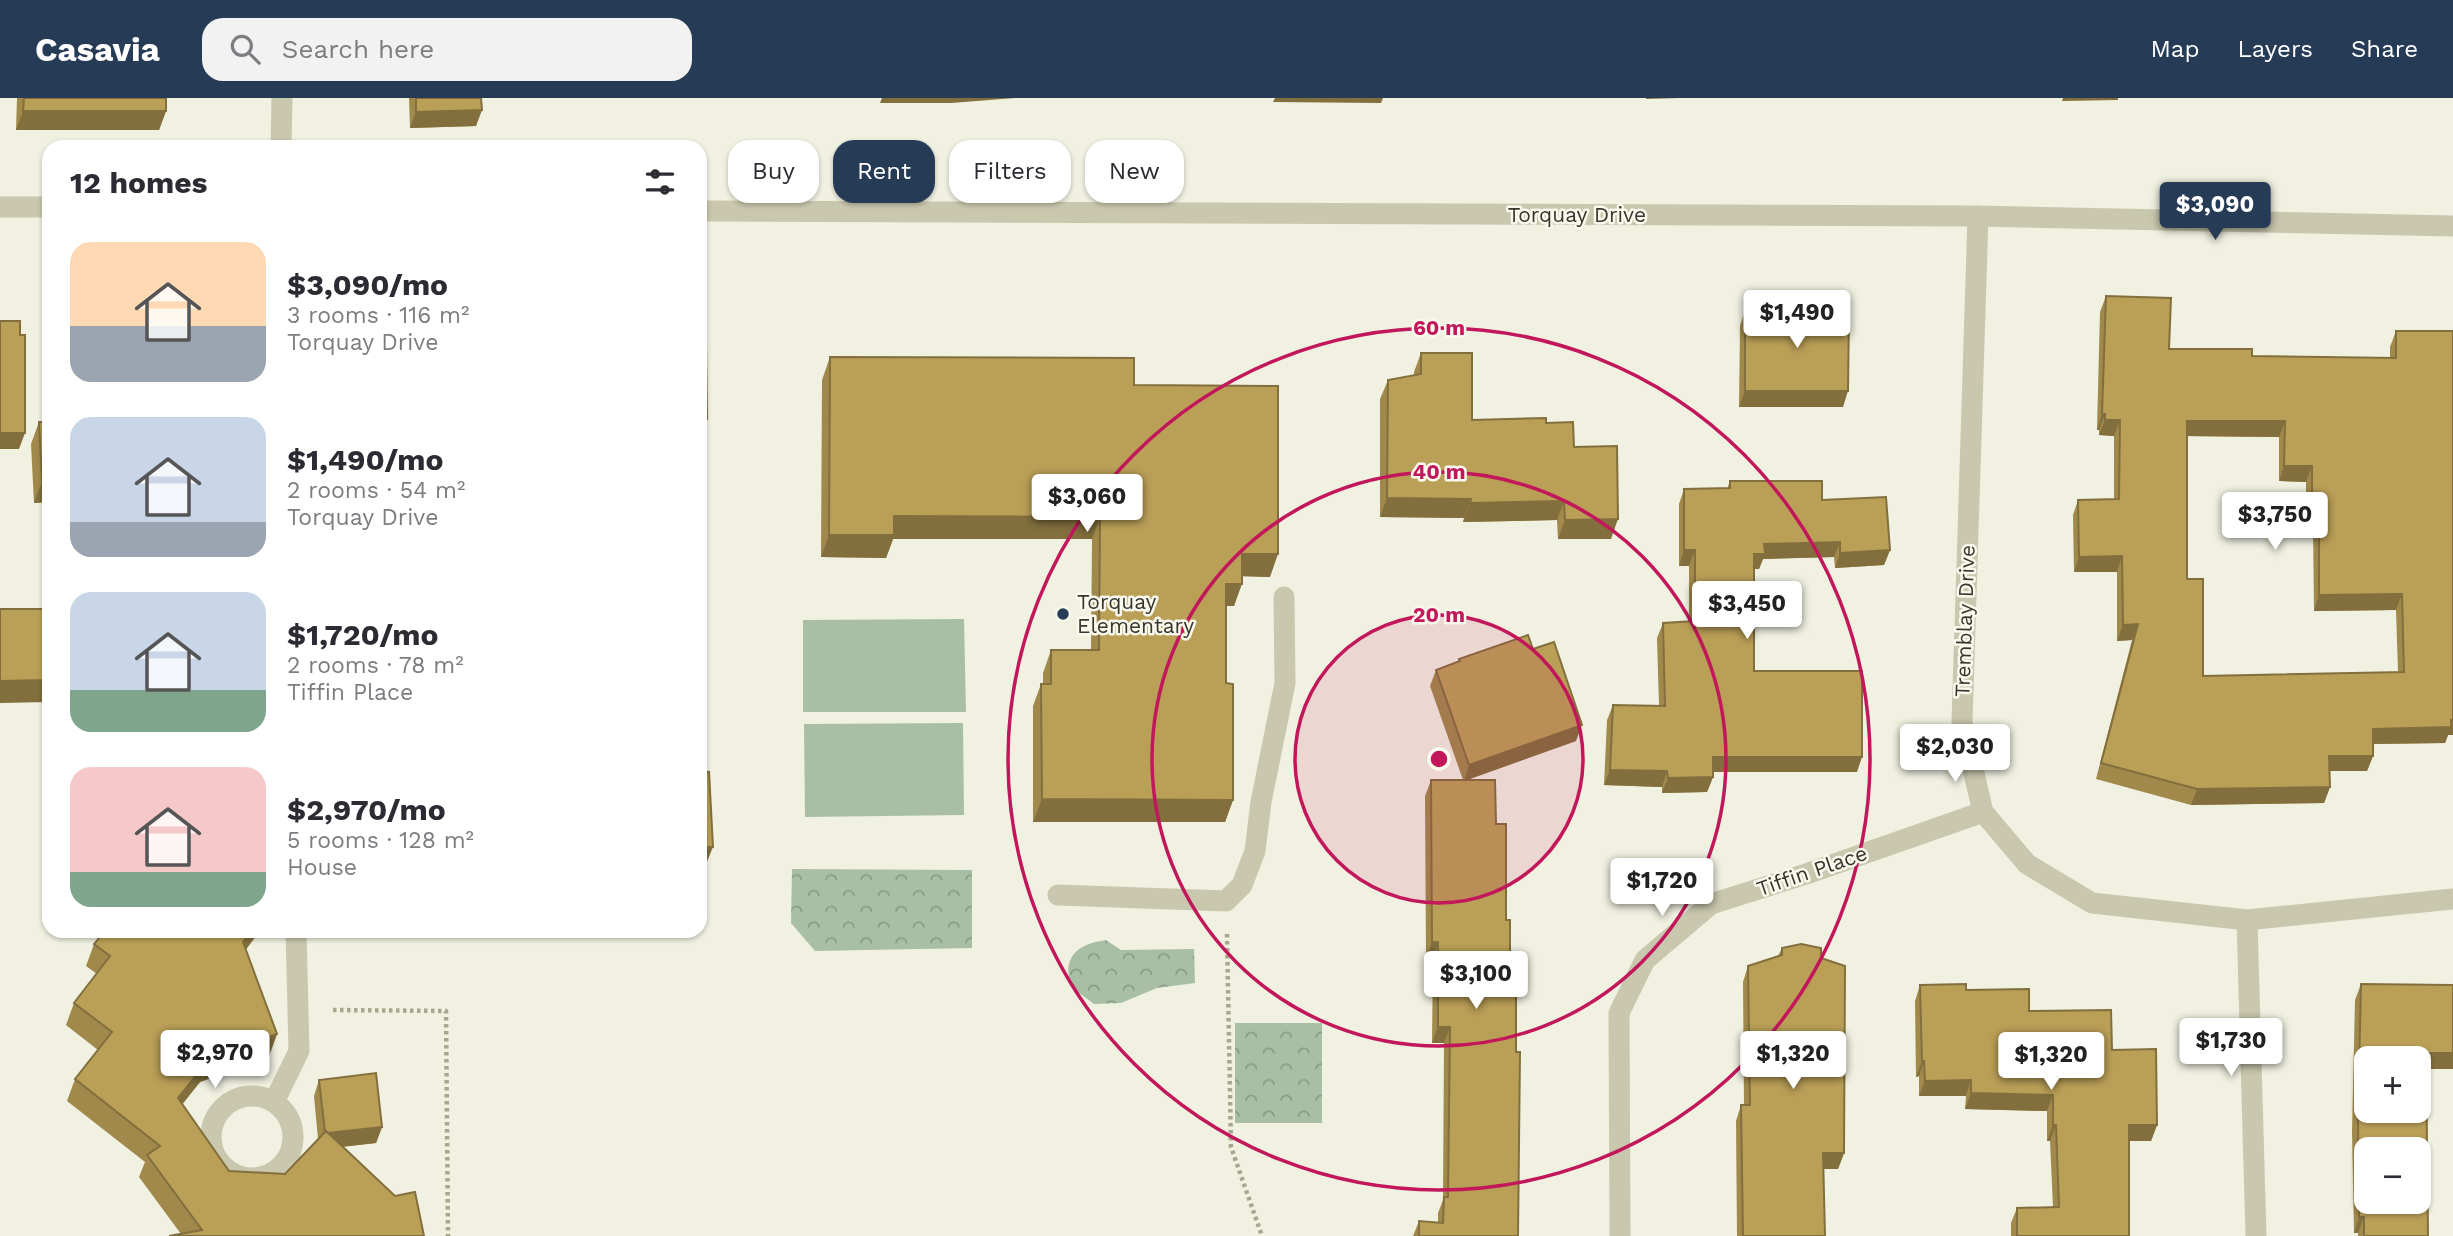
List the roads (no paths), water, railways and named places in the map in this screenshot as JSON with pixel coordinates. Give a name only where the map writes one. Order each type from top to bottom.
[{"type":"street","points":[[281,140],[282,98]]},
{"type":"street","points":[[0,207],[42,207]]},
{"type":"street","name":"Torquay Drive","points":[[707,211],[1978,216],[2453,226]]},
{"type":"street","name":"Tremblay Drive","points":[[1978,216],[1962,722],[1983,812],[2027,864],[2092,903],[2247,920],[2453,899]]},
{"type":"street","points":[[1058,895],[1226,901],[1242,885],[1255,851],[1261,802],[1285,683],[1284,597]]},
{"type":"street","name":"Tiffin Place","points":[[1620,1236],[1619,1013],[1645,960],[1711,904],[1983,812]]},
{"type":"street","points":[[2247,920],[2256,1236]]},
{"type":"street","points":[[274,1102],[299,1052],[296,938]]},
{"type":"place","name":"Torquay Elementary","points":[[1063,614]]}]
